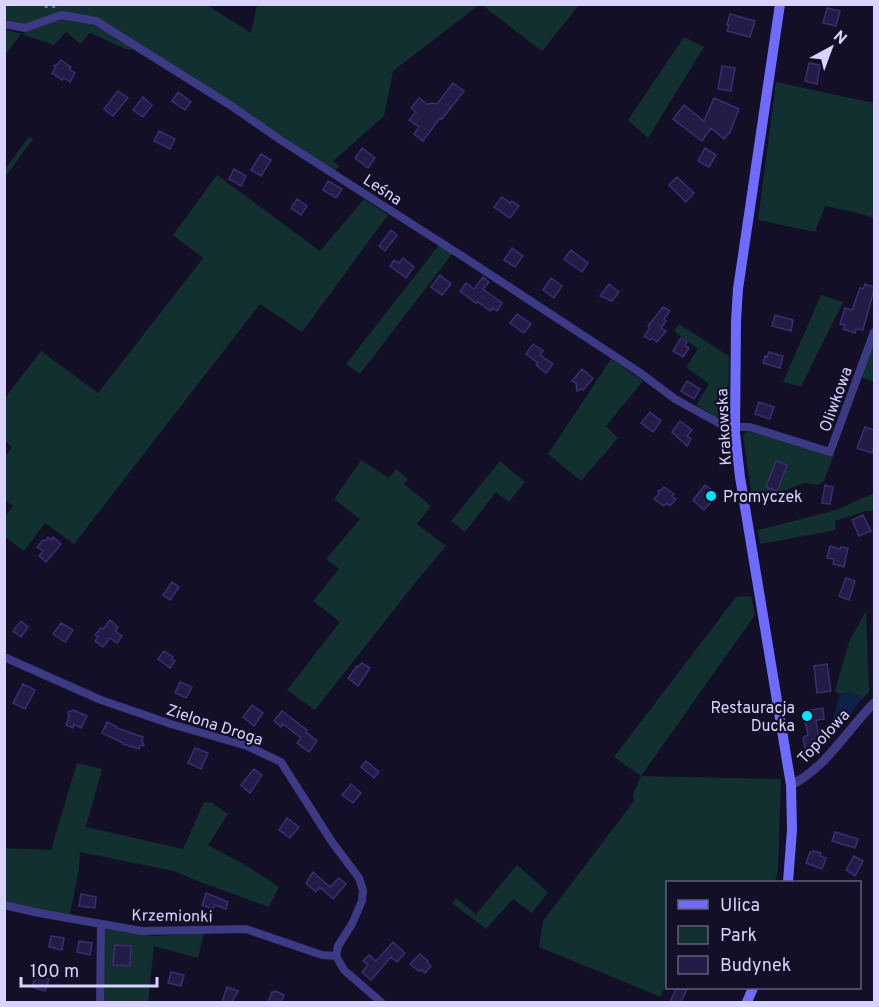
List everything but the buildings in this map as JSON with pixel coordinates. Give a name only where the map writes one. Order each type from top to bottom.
[{"type":"main road","name":"Krakowska","points":[[780,4],[740,272],[736,321],[736,426],[740,477],[791,785],[792,815],[788,881]]},
{"type":"street","name":"Leśna","points":[[4,24],[25,28],[61,15],[96,21],[462,256],[639,372],[675,399],[726,427],[736,426]]},
{"type":"street","name":"Oliwkowa","points":[[736,426],[750,427],[830,452],[874,332]]},
{"type":"street","name":"Zielona Droga","points":[[4,657],[101,700],[171,724],[247,746],[281,762],[332,842],[359,878],[363,890],[363,902],[338,946],[336,956]]},
{"type":"street","name":"Topolowa","points":[[791,785],[804,779],[874,703]]},
{"type":"street","name":"Krzemionki","points":[[4,905],[142,931],[246,929],[322,955],[336,956]]},
{"type":"street","points":[[99,1002],[101,924]]},
{"type":"street","points":[[336,956],[344,970],[381,1002]]},
{"type":"green space","points":[[4,5],[207,5],[251,33],[257,5],[479,5],[393,71],[384,116],[333,161],[339,166],[335,171],[94,18],[60,12],[25,25],[5,19]]},
{"type":"green space","points":[[482,5],[579,5],[542,51]]},
{"type":"green space","points":[[61,18],[96,25],[135,49],[128,50],[90,33],[80,44],[66,32],[54,45],[21,34]]},
{"type":"green space","points":[[5,29],[21,34],[5,55]]},
{"type":"green space","points":[[684,37],[704,47],[648,138],[628,120]]},
{"type":"green space","points":[[776,82],[874,103],[874,218],[825,206],[815,232],[758,220]]},
{"type":"green space","points":[[29,137],[33,139],[5,177],[5,169]]},
{"type":"green space","points":[[217,175],[320,251],[364,199],[388,215],[302,332],[260,304],[74,544],[45,523],[24,551],[5,537],[5,517],[13,506],[5,500],[5,457],[12,447],[5,441],[5,398],[41,351],[98,393],[203,258],[173,235]]},
{"type":"green space","points":[[439,245],[452,254],[360,374],[346,364]]},
{"type":"green space","points":[[821,295],[843,302],[801,387],[783,382]]},
{"type":"green space","points":[[679,324],[729,356],[728,424],[696,405],[709,384],[686,367],[698,349],[674,331]]},
{"type":"green space","points":[[874,341],[874,382],[861,377]]},
{"type":"green space","points":[[611,359],[643,381],[606,426],[618,438],[581,481],[548,454]]},
{"type":"green space","points":[[748,429],[834,454],[824,481],[818,485],[804,483],[753,503],[743,436]]},
{"type":"green space","points":[[361,460],[389,478],[396,469],[408,479],[404,484],[431,506],[417,524],[446,546],[315,710],[287,690],[340,622],[313,601],[339,569],[326,559],[360,519],[334,499]]},
{"type":"green space","points":[[500,461],[525,482],[509,502],[496,492],[465,532],[451,521]]},
{"type":"green space","points":[[874,493],[874,511],[866,511],[835,521],[836,530],[760,544],[758,530],[836,510]]},
{"type":"green space","points":[[751,596],[755,615],[641,776],[614,757],[736,597]]},
{"type":"green space","points":[[866,611],[869,692],[861,700],[851,692],[839,694],[835,691],[849,642]]},
{"type":"green space","points":[[77,763],[102,769],[86,827],[183,849],[204,802],[212,803],[228,814],[208,845],[279,887],[269,907],[174,871],[80,852],[70,915],[5,903],[4,848],[51,850]]},
{"type":"green space","points":[[641,776],[781,779],[778,869],[775,881],[666,881],[666,984],[661,997],[539,947],[543,921],[634,801],[633,794]]},
{"type":"green space","points":[[517,865],[548,892],[532,913],[513,899],[486,929],[452,903],[456,898],[476,914]]},
{"type":"green space","points":[[104,929],[154,936],[204,933],[198,958],[154,946],[148,1002],[104,1002]]},
{"type":"water","points":[[851,692],[861,700],[833,736],[829,733],[840,694]]},
{"type":"place","name":"Promyczek","points":[[711,496]]},
{"type":"place","name":"Restauracja Ducka","points":[[807,716]]}]
